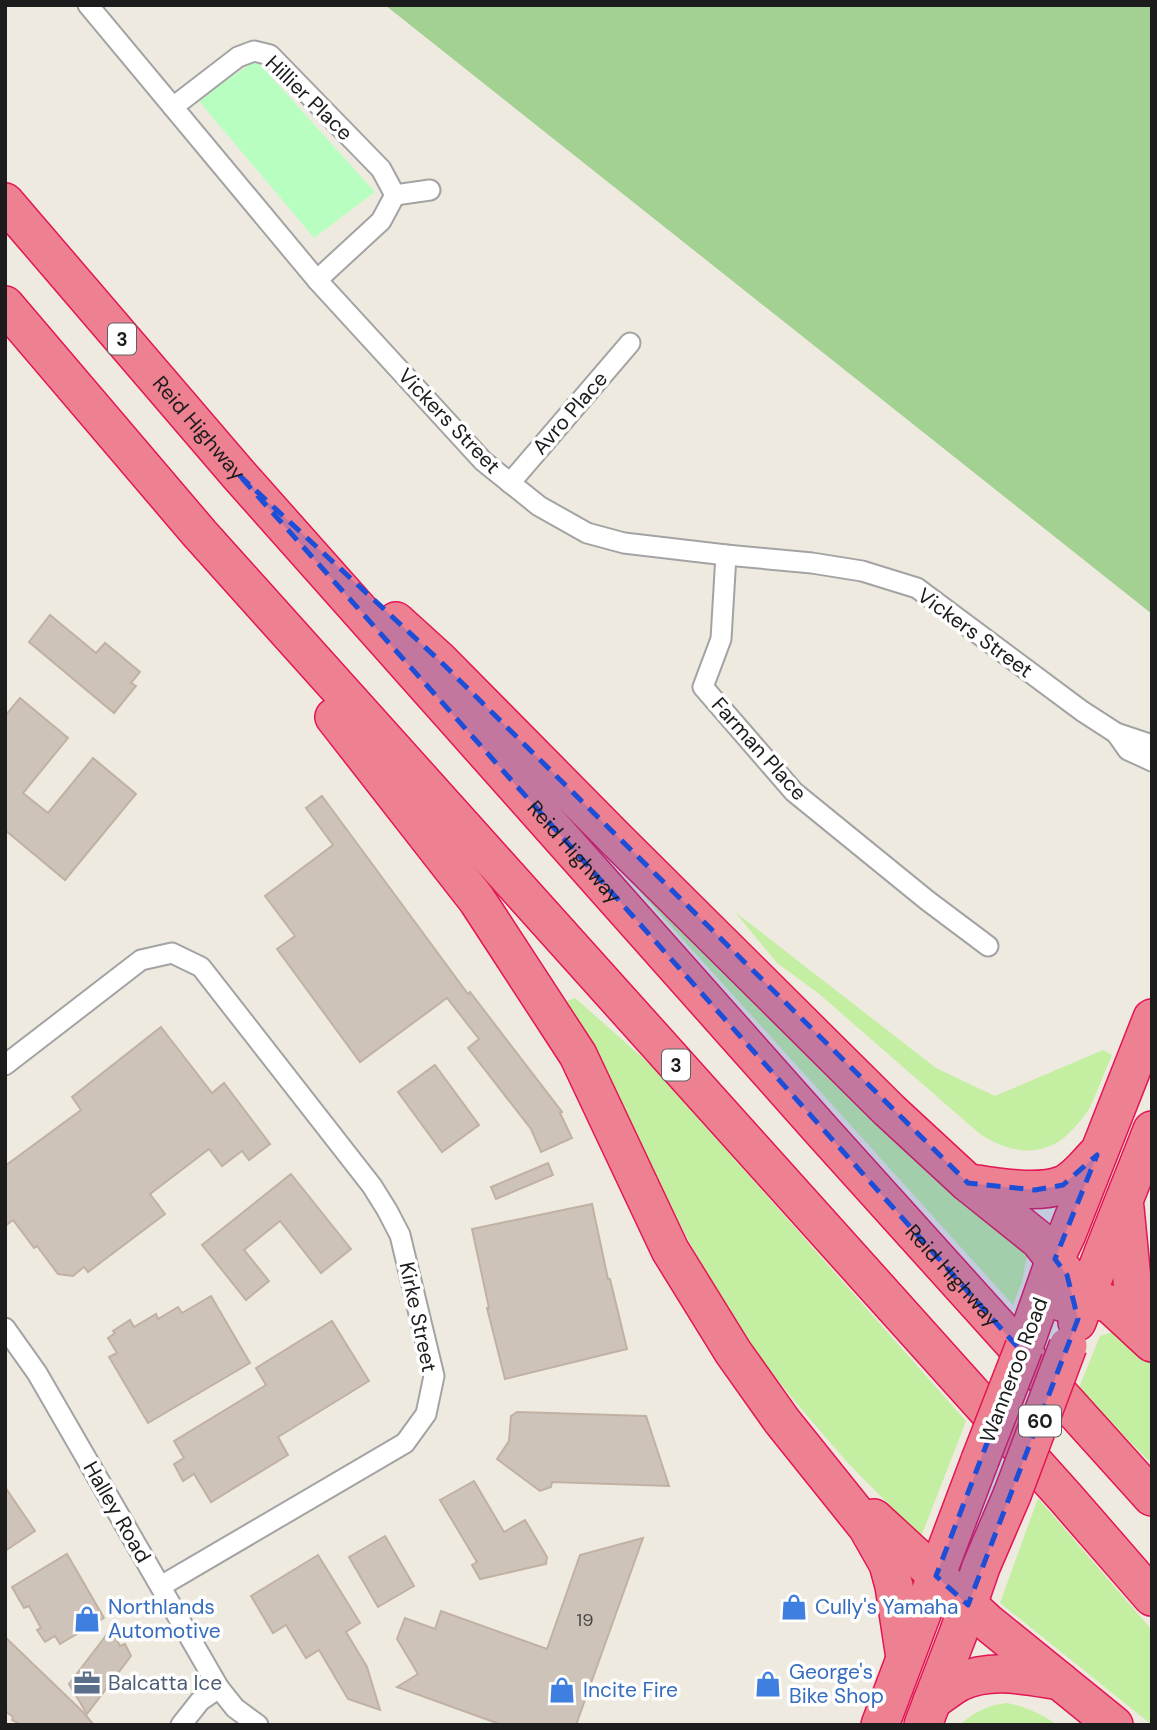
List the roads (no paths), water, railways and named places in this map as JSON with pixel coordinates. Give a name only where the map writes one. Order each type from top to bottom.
[{"type":"highway","name":"Reid Highway","points":[[5,202],[239,475],[822,1131],[1152,1497]]},
{"type":"highway","name":"3","points":[[5,305],[200,534],[1152,1597]]},
{"type":"highway","points":[[239,475],[439,660],[889,1110],[968,1182],[1039,1240],[1067,1275],[1076,1315]]},
{"type":"highway","points":[[200,534],[308,684],[477,900],[578,1055],[670,1250],[733,1352],[782,1420],[867,1527],[888,1564],[905,1658]]},
{"type":"highway","name":"Wanneroo Road","points":[[880,1725],[1033,1328],[1055,1259],[1152,1018]]},
{"type":"highway","name":"Wanneroo Road","points":[[927,1713],[981,1567],[1012,1495],[1076,1315],[1101,1261],[1152,1130]]},
{"type":"highway","points":[[968,1182],[1035,1190],[1063,1185],[1097,1155]]},
{"type":"highway","points":[[1124,1200],[1133,1290],[1152,1329]]},
{"type":"highway","points":[[1033,1328],[1062,1302],[1076,1315]]},
{"type":"highway","points":[[1076,1315],[1110,1304],[1152,1343]]},
{"type":"highway","points":[[782,1420],[885,1530],[968,1605],[1114,1725]]},
{"type":"highway","points":[[927,1713],[959,1682],[984,1674],[1005,1673],[1061,1681]]},
{"type":"street","name":"Vickers Street","points":[[88,5],[317,280],[483,461],[540,506],[587,533],[624,543],[812,563],[862,571],[917,588],[1082,711],[1116,733],[1152,745]]},
{"type":"street","name":"Hillier Place","points":[[173,107],[238,57],[254,51],[270,55],[381,169],[395,195]]},
{"type":"street","points":[[317,280],[381,221],[395,195],[430,190]]},
{"type":"street","name":"Avro Place","points":[[510,483],[630,343]]},
{"type":"street","name":"Farman Place","points":[[726,555],[721,639],[703,687],[794,792],[988,946]]},
{"type":"street","name":"Vickers Street","points":[[1116,733],[1128,750],[1152,761]]},
{"type":"street","name":"Kirke Street","points":[[5,1065],[142,960],[173,953],[201,967],[372,1186],[400,1236],[434,1376],[426,1414],[405,1443],[161,1586]]},
{"type":"street","name":"Halley Road","points":[[5,1328],[37,1373],[219,1688],[236,1708],[258,1725]]},
{"type":"street","points":[[181,1725],[200,1702],[219,1688]]},
{"type":"place","name":"Cully's Yamaha","points":[[794,1607]]},
{"type":"place","name":"Northlands Automotive","points":[[87,1619]]},
{"type":"place","name":"Balcatta Ice","points":[[87,1683]]},
{"type":"place","name":"George's Bike Shop","points":[[768,1684]]},
{"type":"place","name":"Incite Fire","points":[[562,1690]]}]
